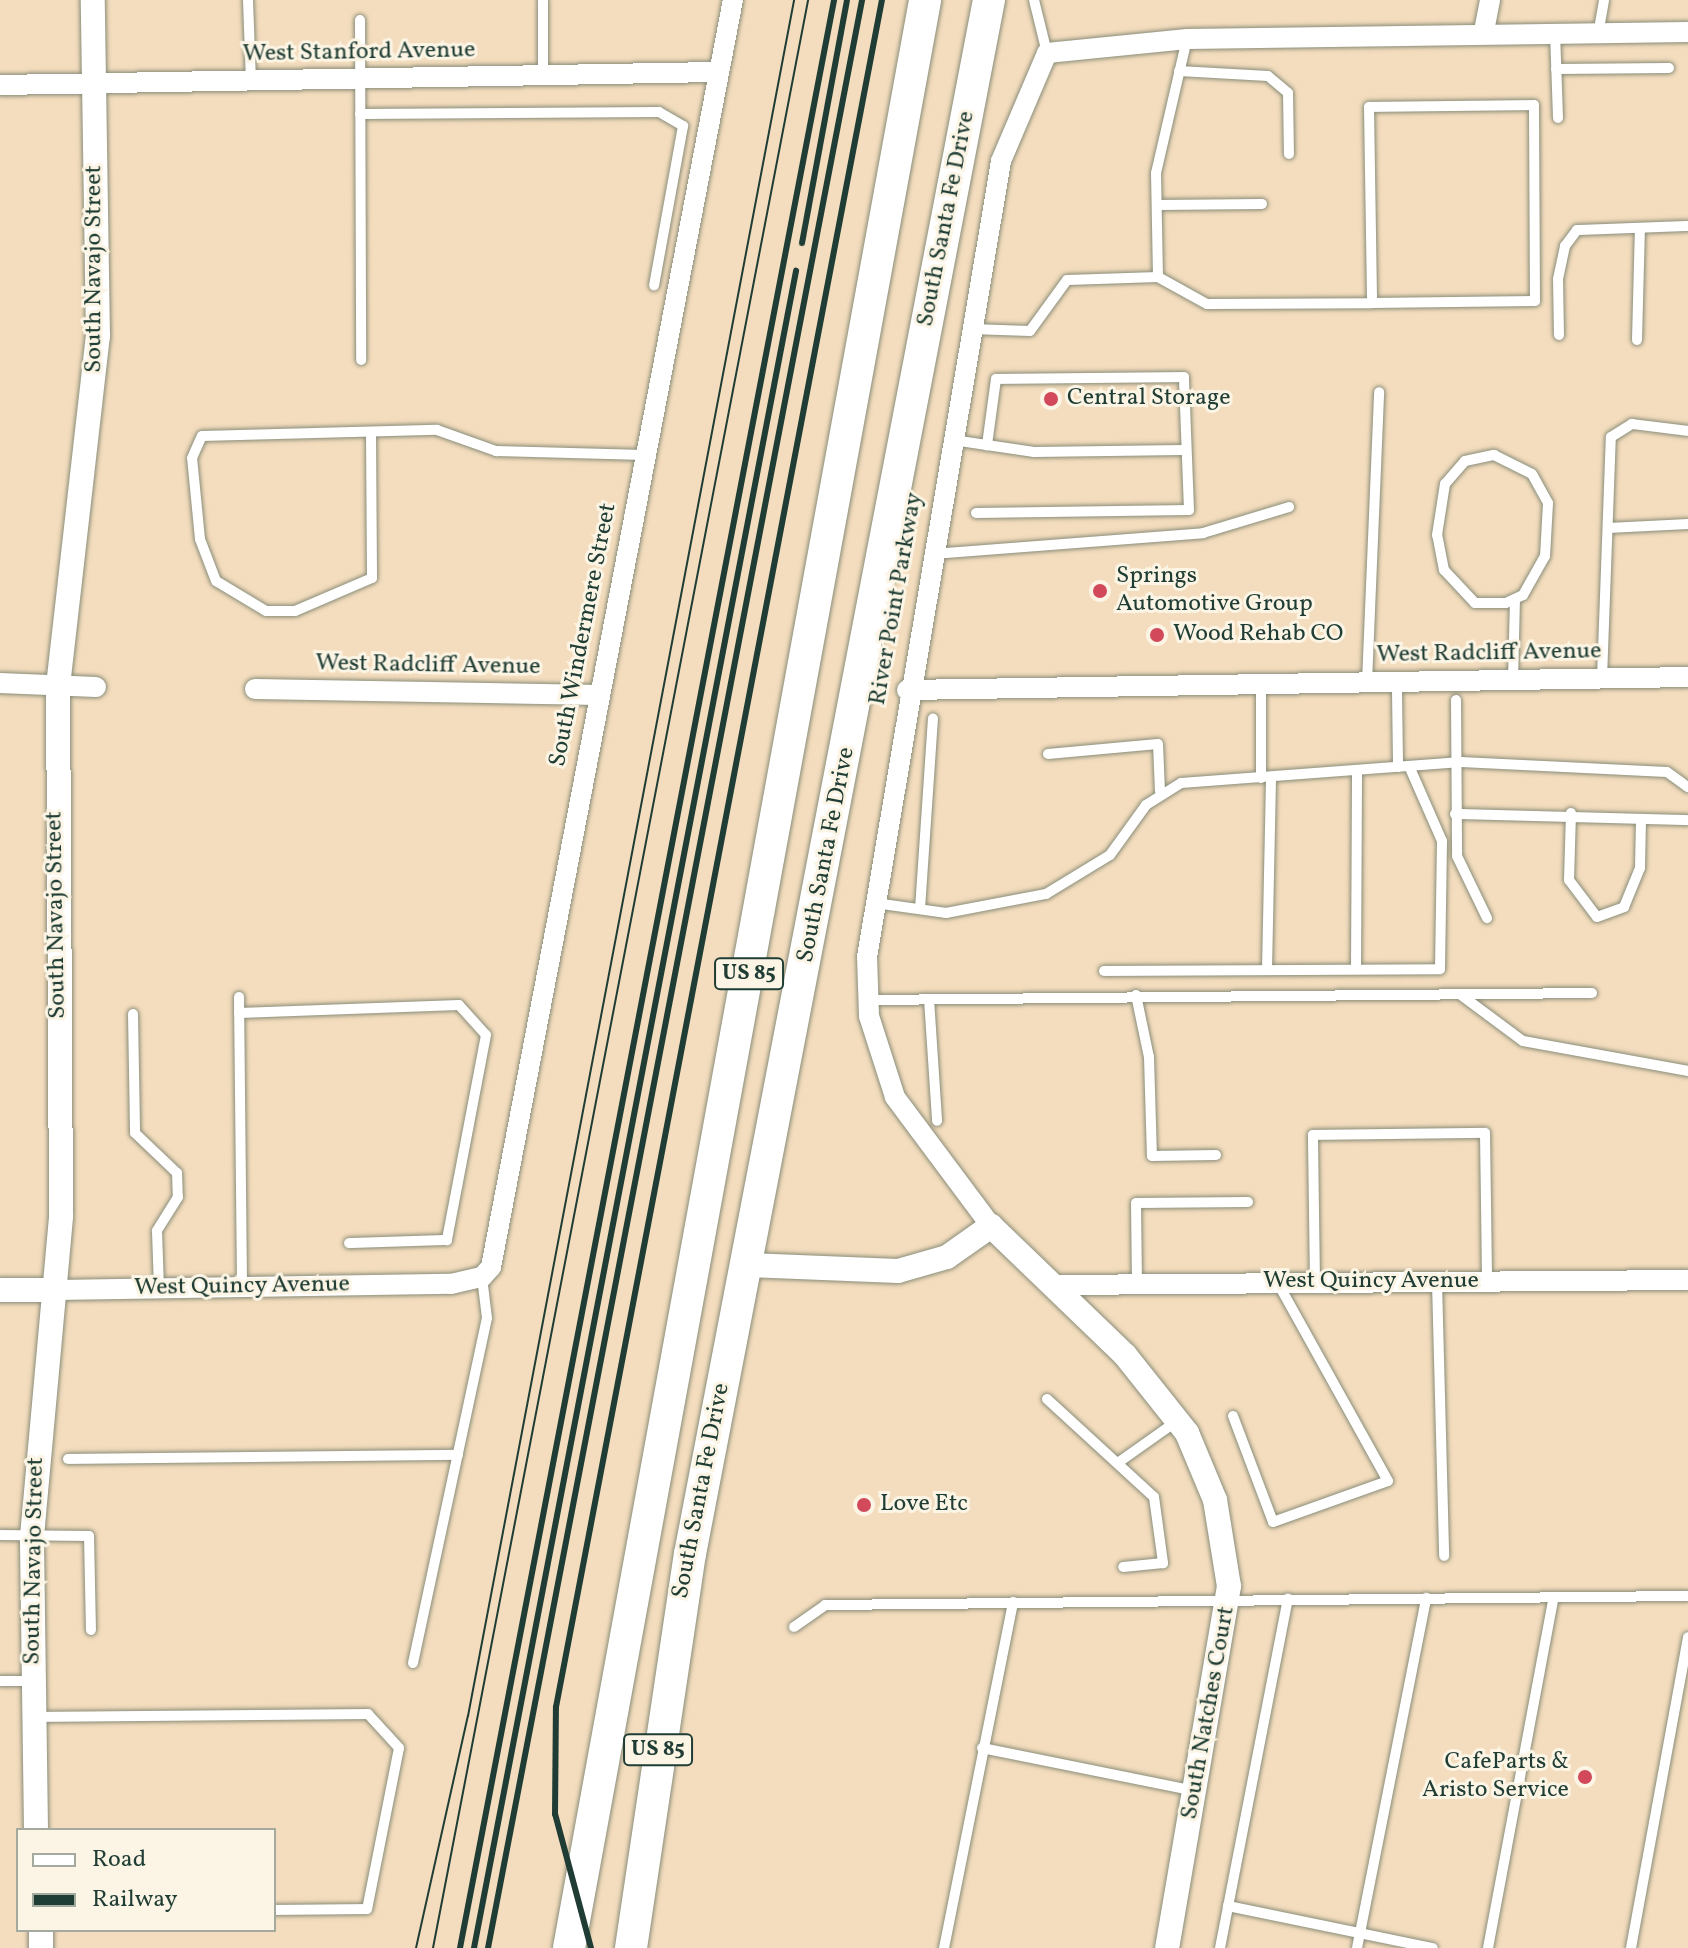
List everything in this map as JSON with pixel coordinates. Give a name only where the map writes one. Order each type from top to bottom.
[{"type":"highway","name":"South Santa Fe Drive","points":[[569,1948],[925,0]]},
{"type":"highway","name":"South Santa Fe Drive","points":[[631,1948],[676,1631],[989,0]]},
{"type":"street","name":"South Navajo Street","points":[[36,1828],[32,1536],[56,1290],[58,686],[96,377],[93,0]]},
{"type":"street","name":"South Windermere Street","points":[[482,1277],[495,1249],[733,0]]},
{"type":"street","points":[[1484,31],[1490,0]]},
{"type":"street","points":[[1047,53],[1187,39],[1599,29],[1688,32]]},
{"type":"street","name":"River Point Parkway","points":[[991,1226],[895,1097],[867,1000],[875,903],[907,690],[1001,161],[1047,53]]},
{"type":"street","name":"West Stanford Avenue","points":[[0,85],[719,72]]},
{"type":"street","name":"West Radcliff Avenue","points":[[907,690],[1688,677]]},
{"type":"street","points":[[0,683],[96,687]]},
{"type":"street","name":"West Radcliff Avenue","points":[[255,689],[599,695]]},
{"type":"street","points":[[748,1265],[898,1271],[947,1257],[991,1226]]},
{"type":"street","name":"South Natches Court","points":[[991,1226],[1055,1285],[1178,1420],[1215,1500],[1229,1599],[1167,1948]]},
{"type":"street","name":"West Quincy Avenue","points":[[0,1290],[242,1287],[482,1277]]},
{"type":"street","name":"West Quincy Avenue","points":[[1055,1285],[1688,1280]]},
{"type":"lane","points":[[248,0],[251,81]]},
{"type":"lane","points":[[543,0],[543,75]]},
{"type":"lane","points":[[1034,0],[1036,30],[1047,53]]},
{"type":"lane","points":[[1599,29],[1604,0]]},
{"type":"lane","points":[[360,20],[361,360]]},
{"type":"lane","points":[[1555,30],[1558,118]]},
{"type":"lane","points":[[1158,277],[1156,173],[1187,39]]},
{"type":"lane","points":[[1556,69],[1669,68]]},
{"type":"lane","points":[[1179,71],[1268,76],[1288,93],[1289,154]]},
{"type":"lane","points":[[971,329],[1030,331],[1067,280],[1158,277],[1207,304],[1372,303],[1535,301],[1534,105],[1369,107],[1372,303]]},
{"type":"lane","points":[[360,114],[659,112],[683,126],[654,285]]},
{"type":"lane","points":[[1158,205],[1262,204]]},
{"type":"lane","points":[[1559,335],[1565,246],[1577,230],[1688,226]]},
{"type":"lane","points":[[1637,340],[1640,228]]},
{"type":"lane","points":[[976,513],[1189,510],[1183,450],[1184,377],[996,379],[987,445]]},
{"type":"lane","points":[[1367,682],[1379,392]]},
{"type":"lane","points":[[1602,678],[1611,437],[1632,424],[1688,431]]},
{"type":"lane","points":[[371,432],[372,578],[295,611],[266,611],[216,581],[197,512],[192,458],[202,436],[437,430],[496,451],[645,455]]},
{"type":"lane","points":[[951,439],[1034,452],[1183,450]]},
{"type":"lane","points":[[1513,680],[1515,600],[1545,556],[1548,503],[1532,474],[1494,455],[1465,461],[1445,484],[1437,535],[1444,570],[1475,603],[1515,600]]},
{"type":"lane","points":[[931,554],[1203,533],[1289,507]]},
{"type":"lane","points":[[1608,528],[1688,524]]},
{"type":"lane","points":[[1104,971],[1440,969],[1442,841],[1404,766],[1397,691]]},
{"type":"lane","points":[[1261,695],[1266,777],[1267,970]]},
{"type":"lane","points":[[1456,700],[1457,856],[1487,918]]},
{"type":"lane","points":[[920,909],[933,718]]},
{"type":"lane","points":[[875,903],[920,909],[988,910],[1046,894],[1110,855],[1160,791],[1158,744],[1048,754]]},
{"type":"lane","points":[[1160,791],[1266,777],[1455,763],[1667,772],[1688,787]]},
{"type":"lane","points":[[1356,969],[1357,770]]},
{"type":"lane","points":[[1455,814],[1571,813],[1641,820],[1688,820]]},
{"type":"lane","points":[[1571,813],[1569,880],[1597,917],[1624,907],[1640,868],[1641,820]]},
{"type":"lane","points":[[867,1000],[1136,995],[1592,993]]},
{"type":"lane","points":[[1136,995],[1149,1057],[1152,1156],[1216,1155]]},
{"type":"lane","points":[[1461,995],[1523,1041],[1688,1071]]},
{"type":"lane","points":[[239,997],[242,1287]]},
{"type":"lane","points":[[929,999],[937,1121]]},
{"type":"lane","points":[[239,1013],[459,1005],[486,1035],[447,1240],[349,1243]]},
{"type":"lane","points":[[133,1014],[135,1133],[177,1173],[178,1197],[157,1231],[159,1288]]},
{"type":"lane","points":[[1315,1283],[1313,1135],[1485,1133],[1487,1282]]},
{"type":"lane","points":[[1137,1284],[1136,1203],[1248,1202]]},
{"type":"lane","points":[[413,1663],[487,1318],[482,1277]]},
{"type":"lane","points":[[1437,1282],[1444,1556]]},
{"type":"lane","points":[[1233,1416],[1273,1522],[1388,1481],[1278,1283]]},
{"type":"lane","points":[[1047,1399],[1154,1497],[1162,1535],[1163,1563],[1123,1567]]},
{"type":"lane","points":[[1119,1462],[1178,1420]]},
{"type":"lane","points":[[68,1459],[458,1455]]},
{"type":"lane","points":[[0,1535],[89,1536],[91,1630]]},
{"type":"lane","points":[[794,1627],[825,1605],[1688,1596]]},
{"type":"lane","points":[[1488,1948],[1554,1597]]},
{"type":"lane","points":[[1357,1948],[1426,1598]]},
{"type":"lane","points":[[1220,1948],[1288,1599]]},
{"type":"lane","points":[[944,1948],[1013,1602]]},
{"type":"lane","points":[[1631,1948],[1688,1637]]},
{"type":"lane","points":[[0,1681],[32,1681]]},
{"type":"lane","points":[[33,1717],[368,1714],[399,1748],[367,1909],[276,1910]]},
{"type":"lane","points":[[982,1748],[1197,1791]]},
{"type":"lane","points":[[1228,1906],[1433,1948]]},
{"type":"tram line","points":[[416,1948],[468,1716],[794,0]]},
{"type":"tram line","points":[[433,1948],[808,0]]},
{"type":"railway","points":[[460,1948],[834,0]]},
{"type":"railway","points":[[802,243],[847,0]]},
{"type":"railway","points":[[488,1948],[862,0]]},
{"type":"railway","points":[[591,1948],[555,1814],[556,1707],[882,0]]},
{"type":"railway","points":[[474,1948],[796,271]]},
{"type":"place","name":"Central Storage","points":[[1051,399]]},
{"type":"place","name":"Springs Automotive Group","points":[[1100,591]]},
{"type":"place","name":"Wood Rehab CO","points":[[1157,635]]},
{"type":"place","name":"Love Etc","points":[[864,1505]]},
{"type":"place","name":"CafeParts & Aristo Service","points":[[1585,1777]]}]
